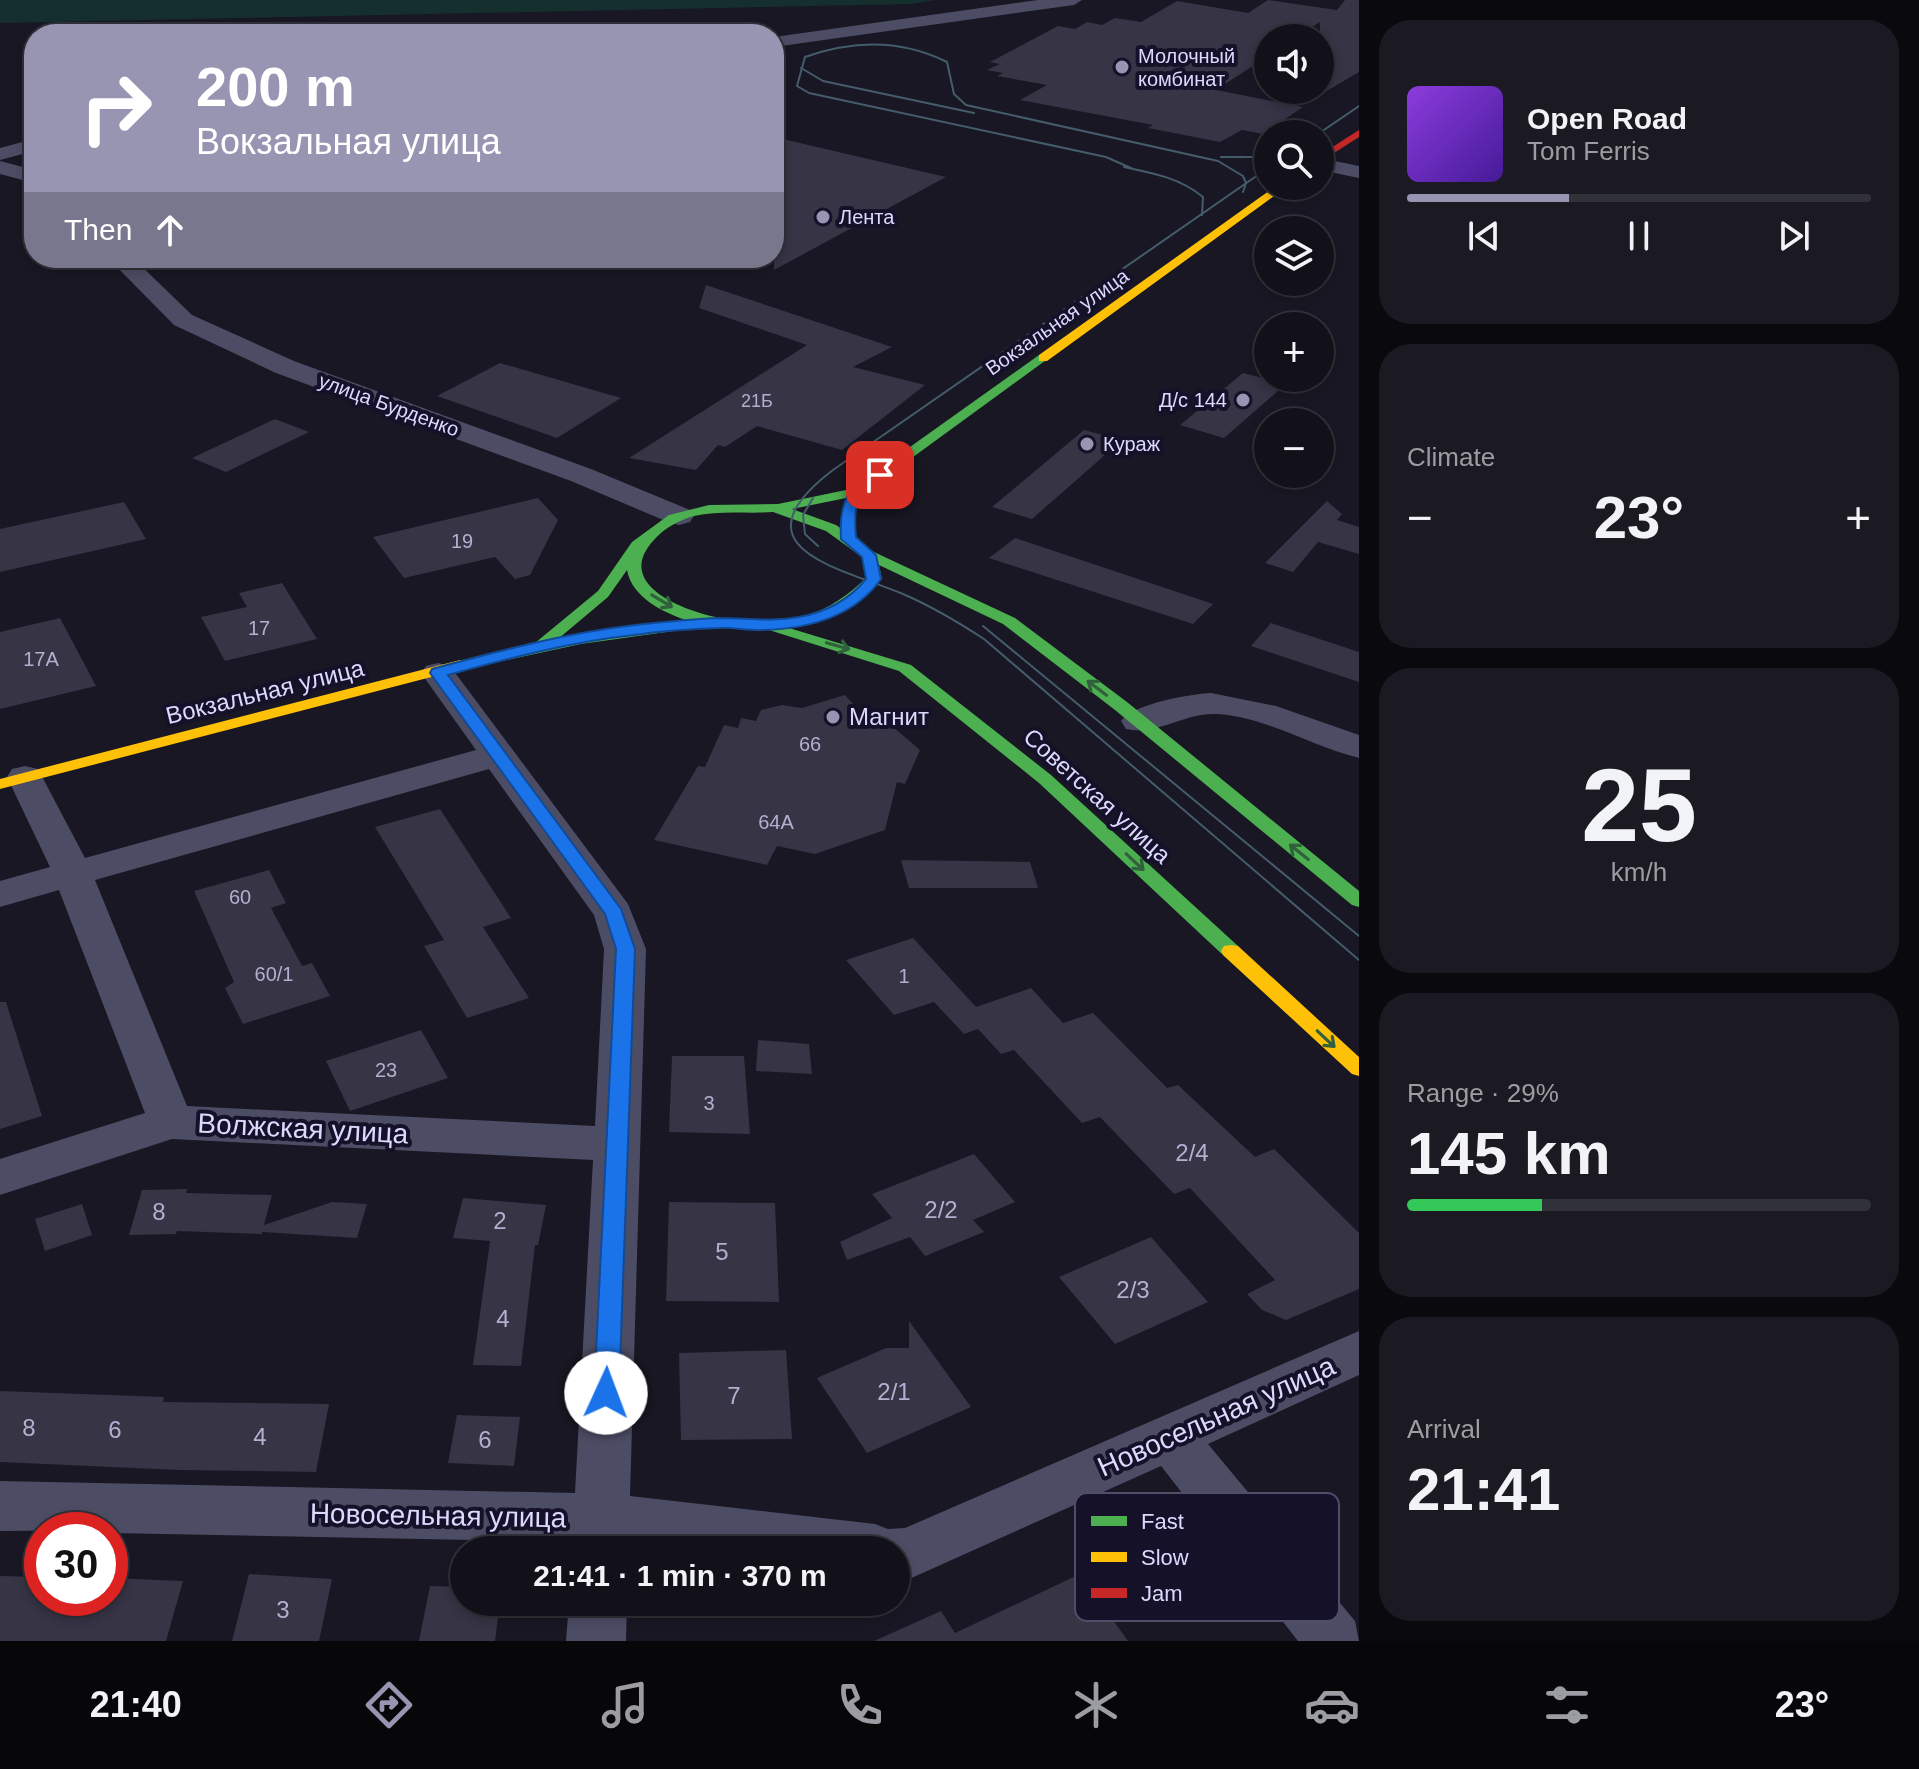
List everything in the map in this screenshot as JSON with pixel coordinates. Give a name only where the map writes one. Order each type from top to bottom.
[{"type":"main road","points":[[1334,152],[1359,133]]},
{"type":"main road","name":"Вокзальная улица","points":[[774,508],[856,492],[1263,200]]},
{"type":"main road","points":[[849,539],[847,513],[856,492]]},
{"type":"main road","points":[[637,545],[654,529],[679,516],[712,508],[774,508],[805,517],[849,539],[869,555],[1009,621],[1139,721],[1359,901]]},
{"type":"main road","name":"Вокзальная улица","points":[[541,644],[603,594],[637,545]]},
{"type":"main road","name":"Советская улица","points":[[637,545],[632,564],[638,583],[657,600],[686,614],[722,623],[762,626],[801,622],[860,597],[874,579],[869,555]]},
{"type":"main road","name":"Вокзальная улица","points":[[12,781],[541,644],[634,630],[722,623]]},
{"type":"main road","name":"Советская улица","points":[[762,626],[905,668],[935,690],[1045,779],[1359,1069]]},
{"type":"street","points":[[784,41],[1074,0]]},
{"type":"street","points":[[0,154],[24,148]]},
{"type":"street","points":[[1334,166],[1359,172]]},
{"type":"street","points":[[0,167],[24,174]]},
{"type":"street","name":"улица Бурденко","points":[[130,268],[183,320],[259,356],[581,475],[679,516]]},
{"type":"street","points":[[438,673],[614,913],[625,949],[601,1534]]},
{"type":"street","points":[[1139,721],[1189,706],[1213,703],[1238,707],[1359,747]]},
{"type":"street","points":[[0,894],[498,755]]},
{"type":"street","points":[[12,781],[73,874],[171,1122]]},
{"type":"street","name":"Волжская улица","points":[[0,1177],[171,1122],[615,1144]]},
{"type":"street","name":"Новосельная улица","points":[[910,1553],[1359,1352]]},
{"type":"street","points":[[1170,1437],[1215,1493]]},
{"type":"street","name":"Новосельная улица","points":[[0,1506],[635,1536]]},
{"type":"street","points":[[596,1641],[597,1616]]},
{"type":"street","points":[[1318,1621],[1334,1641]]},
{"type":"green space","points":[[0,0],[936,0],[910,4],[0,23]]},
{"type":"building","name":"Молочный комбинат","points":[[1268,0],[1337,10],[1345,0],[1359,0],[1359,72],[1334,87],[1334,24],[1254,24],[1254,65],[1216,90],[1254,97],[1254,104],[1303,107],[1284,120],[1254,120],[1254,132],[1242,130],[1220,142],[1148,128],[1153,125],[1020,100],[1047,85],[997,76],[1003,73],[987,70],[1000,64],[990,62],[1058,26],[1075,29],[1087,22],[1102,25],[1115,18],[1141,22],[1177,1],[1248,13]]},
{"type":"building","name":"Лента","points":[[784,139],[946,177],[784,265]]},
{"type":"building","points":[[706,285],[892,347],[853,367],[925,385],[842,450],[757,426],[725,447],[718,445],[696,470],[629,458],[807,345],[699,308]]},
{"type":"building","points":[[500,363],[621,398],[557,438],[437,396]]},
{"type":"building","points":[[1243,373],[1254,376],[1254,392],[1277,392],[1258,408],[1254,408],[1254,412],[1224,438],[1180,425]]},
{"type":"building","points":[[275,419],[309,432],[226,472],[192,458]]},
{"type":"building","points":[[1084,430],[1122,440],[1032,519],[992,507]]},
{"type":"building","points":[[538,498],[558,520],[530,575],[515,579],[495,557],[404,578],[373,537]]},
{"type":"building","points":[[1327,501],[1342,514],[1337,520],[1359,527],[1359,554],[1318,542],[1293,572],[1265,563]]},
{"type":"building","points":[[124,502],[146,539],[0,572],[0,529]]},
{"type":"building","points":[[1015,538],[1213,604],[1193,624],[989,558]]},
{"type":"building","points":[[282,583],[317,639],[225,661],[201,617],[247,607],[239,593]]},
{"type":"building","points":[[60,618],[96,686],[0,709],[0,632]]},
{"type":"building","points":[[1271,623],[1359,652],[1359,682],[1251,646]]},
{"type":"building","points":[[845,695],[869,721],[891,725],[920,750],[905,784],[897,782],[885,830],[815,854],[777,846],[767,865],[654,840],[698,766],[705,767],[724,725],[738,728],[741,718],[756,721],[761,710],[782,705],[802,708]]},
{"type":"building","points":[[440,809],[511,918],[483,927],[529,998],[467,1018],[424,946],[444,940],[375,827]]},
{"type":"building","points":[[901,860],[1030,862],[1038,888],[909,888]]},
{"type":"building","points":[[269,870],[286,903],[271,908],[302,966],[312,963],[330,996],[243,1024],[225,988],[234,982],[194,891]]},
{"type":"building","points":[[913,938],[976,1007],[1031,988],[1063,1023],[1093,1013],[1167,1088],[1178,1085],[1255,1157],[1274,1149],[1359,1233],[1359,1289],[1286,1320],[1262,1310],[1247,1294],[1275,1280],[1190,1188],[1174,1194],[1100,1117],[1082,1123],[1014,1050],[1001,1054],[978,1029],[964,1034],[934,1002],[894,1015],[846,960]]},
{"type":"building","points":[[0,1002],[6,1002],[42,1116],[0,1129]]},
{"type":"building","points":[[421,1030],[448,1078],[350,1111],[326,1061]]},
{"type":"building","points":[[758,1040],[809,1044],[812,1074],[756,1071]]},
{"type":"building","points":[[672,1056],[744,1056],[750,1134],[669,1132]]},
{"type":"building","points":[[974,1154],[1015,1202],[973,1220],[984,1232],[925,1256],[910,1237],[847,1260],[840,1242],[892,1218],[872,1194]]},
{"type":"building","points":[[187,1189],[186,1193],[272,1195],[264,1225],[332,1202],[367,1204],[357,1238],[262,1232],[177,1231],[176,1234],[129,1235],[142,1190]]},
{"type":"building","points":[[463,1198],[546,1205],[538,1245],[535,1245],[521,1366],[473,1365],[490,1241],[453,1238]]},
{"type":"building","points":[[669,1202],[775,1203],[779,1302],[666,1301]]},
{"type":"building","points":[[82,1204],[92,1235],[45,1251],[35,1219]]},
{"type":"building","points":[[1151,1237],[1208,1302],[1115,1344],[1059,1277]]},
{"type":"building","points":[[909,1321],[971,1407],[867,1453],[817,1378],[886,1348],[909,1348]]},
{"type":"building","points":[[786,1350],[792,1439],[681,1440],[679,1353]]},
{"type":"building","points":[[0,1391],[164,1397],[163,1402],[329,1404],[316,1472],[179,1470],[0,1462]]},
{"type":"building","points":[[457,1415],[520,1417],[514,1466],[448,1463]]},
{"type":"building","points":[[249,1574],[332,1579],[319,1641],[232,1641]]},
{"type":"building","points":[[0,1576],[24,1577],[24,1616],[128,1616],[128,1579],[183,1581],[166,1641],[0,1641]]},
{"type":"building","points":[[1075,1576],[1075,1621],[1114,1621],[1128,1641],[874,1641],[941,1611],[955,1633]]},
{"type":"building","points":[[430,1586],[450,1587],[450,1616],[498,1616],[495,1641],[419,1641]]},
{"type":"tram line","points":[[802,68],[805,57],[841,47],[877,44],[912,49],[947,62],[954,94],[966,105],[1218,161],[1243,176],[1246,183]]},
{"type":"tram line","points":[[802,68],[823,81],[974,113]]},
{"type":"tram line","points":[[802,68],[797,86],[809,93],[1106,157],[1133,169]]},
{"type":"tram line","points":[[1334,123],[1359,106]]},
{"type":"tram line","points":[[1221,157],[1254,157]]},
{"type":"tram line","points":[[1124,167],[1185,185],[1203,197],[1202,214]]},
{"type":"tram line","points":[[1246,183],[1254,178]]},
{"type":"tram line","points":[[1202,214],[1246,183]]},
{"type":"tram line","points":[[1243,192],[1246,183]]},
{"type":"tram line","points":[[1202,214],[833,470],[804,497],[792,518],[793,536],[805,551],[825,563],[913,599],[984,639],[1359,960]]},
{"type":"tram line","points":[[813,498],[803,515],[805,534],[818,546]]},
{"type":"tram line","points":[[983,626],[1359,936]]},
{"type":"traffic: fast","points":[[774,508],[831,528],[869,555],[874,579],[830,612],[786,624],[760,626],[706,621],[682,614],[661,603],[644,589],[636,577],[634,565],[643,543],[674,518],[709,510],[732,508],[767,508],[778,508],[856,492],[1043,358]]},
{"type":"traffic: fast","points":[[543,643],[603,594],[637,545]]},
{"type":"traffic: fast","points":[[869,555],[1009,621],[1121,706],[1359,901]]},
{"type":"traffic: fast","points":[[460,665],[581,639],[703,624]]},
{"type":"traffic: fast","points":[[776,629],[905,668],[1045,779],[1231,951]]},
{"type":"traffic: slow","points":[[1043,358],[1263,200]]},
{"type":"traffic: slow","points":[[0,784],[460,665]]},
{"type":"traffic: slow","points":[[1231,951],[1359,1069]]},
{"type":"traffic: jam","points":[[1334,150],[1359,133]]},
{"type":"place","name":"Молочный комбинат","points":[[1122,67]]},
{"type":"place","name":"Лента","points":[[823,217]]},
{"type":"place","name":"Д/с 144","points":[[1243,400]]},
{"type":"place","name":"Кураж","points":[[1087,444]]},
{"type":"place","name":"Магнит","points":[[833,717]]},
{"type":"route","points":[[606,1393],[625,949],[614,913],[438,673],[541,644],[634,630],[722,623],[762,626],[801,622],[835,612],[860,597],[874,579],[869,555],[849,539],[847,513],[856,492],[880,475]]}]
